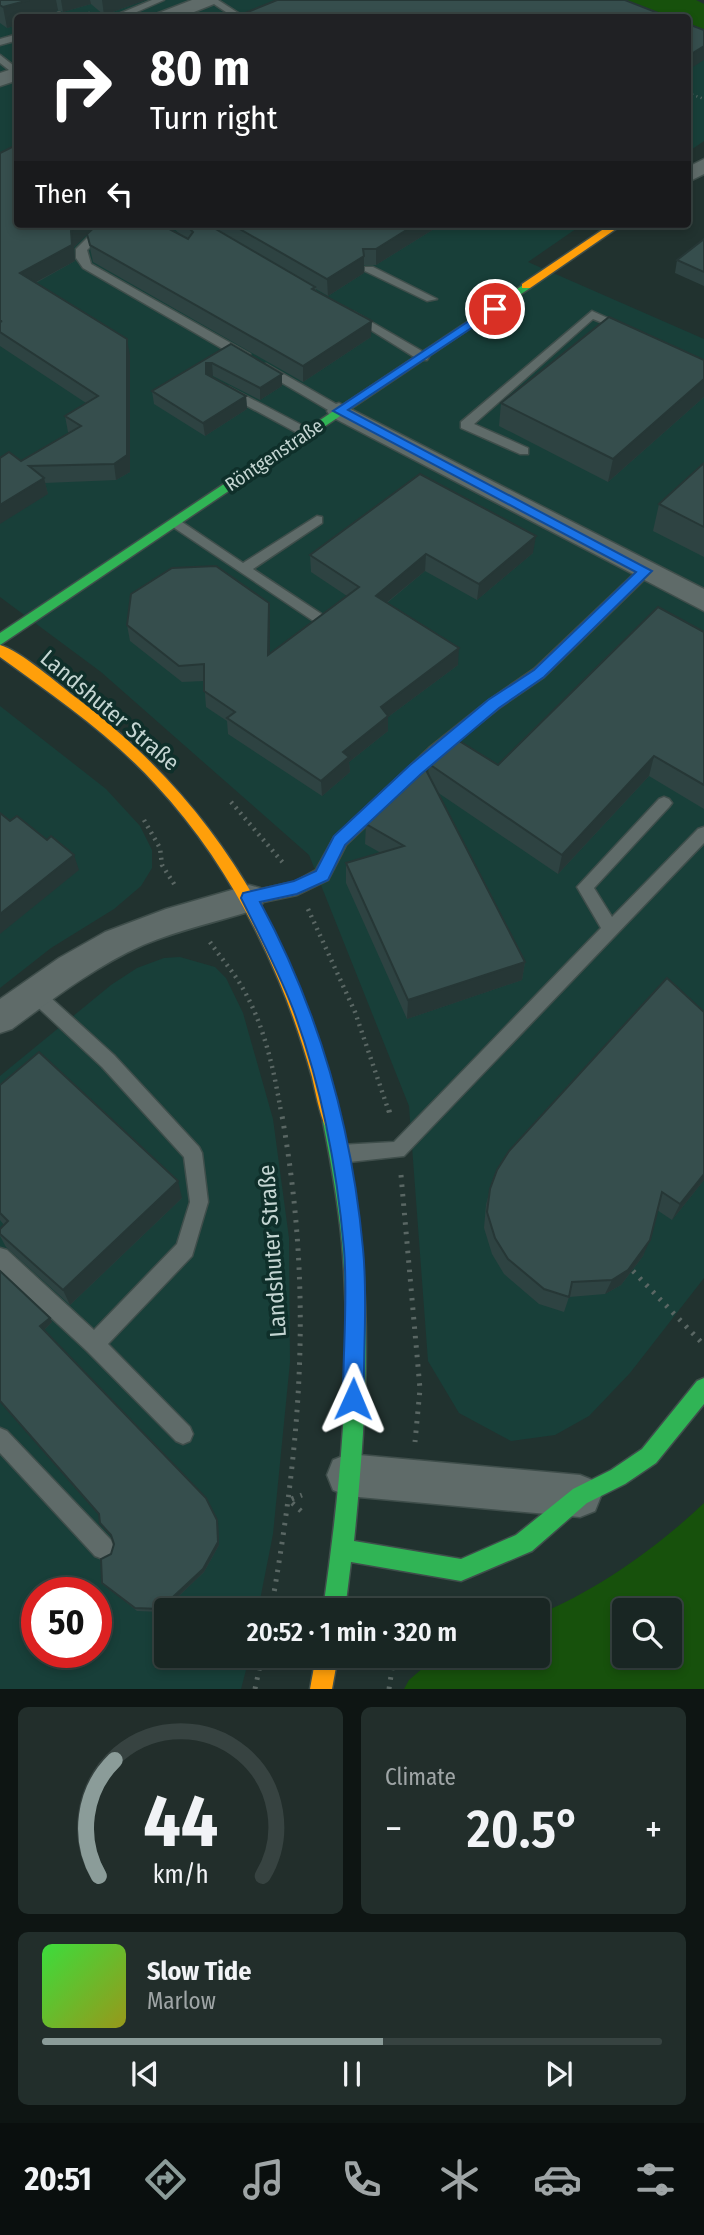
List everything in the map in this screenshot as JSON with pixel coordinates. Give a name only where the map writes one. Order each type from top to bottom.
[{"type":"street","points":[[173,14],[210,0]]},
{"type":"street","name":"Röntgenstraße","points":[[0,640],[612,228]]},
{"type":"street","points":[[339,411],[704,601]]},
{"type":"street","name":"Landshuter Straße","points":[[0,650],[58,692],[143,763],[178,799],[209,837],[249,898],[275,946],[302,1011],[325,1087],[340,1154],[354,1250],[353,1399],[343,1550],[336,1598]]},
{"type":"street","points":[[0,1018],[74,966],[118,942],[192,913],[249,898]]},
{"type":"street","points":[[343,1550],[463,1570],[524,1543],[580,1496],[618,1477],[649,1456],[704,1388]]},
{"type":"street","points":[[348,1475],[580,1496]]},
{"type":"street","points":[[321,1689],[325,1668]]},
{"type":"lane","points":[[123,14],[160,0]]},
{"type":"lane","points":[[210,0],[235,14]]},
{"type":"lane","points":[[0,58],[14,71]]},
{"type":"lane","points":[[109,228],[96,235],[81,249],[87,266],[339,411]]},
{"type":"lane","points":[[369,270],[430,299]]},
{"type":"lane","points":[[342,309],[423,357]]},
{"type":"lane","points":[[524,451],[465,425],[592,314],[642,335]]},
{"type":"lane","points":[[212,382],[307,433]]},
{"type":"lane","points":[[244,569],[317,520]]},
{"type":"lane","points":[[174,523],[321,621]]},
{"type":"lane","points":[[249,898],[297,888],[322,875],[340,841],[425,760],[494,704],[539,673],[645,571]]},
{"type":"lane","points":[[611,930],[585,887],[664,803]]},
{"type":"lane","points":[[340,1154],[398,1150],[704,833]]},
{"type":"lane","points":[[34,993],[108,1061],[193,1153],[199,1202],[185,1249],[94,1344]]},
{"type":"lane","points":[[0,1257],[94,1344],[183,1434]]},
{"type":"lane","points":[[0,1438],[103,1548]]},
{"type":"path","name":"Landshuter Straße","points":[[135,810],[160,848],[162,865],[220,958],[236,974],[248,996],[279,1098],[300,1258],[302,1338],[289,1500],[273,1598]]},
{"type":"path","points":[[634,1271],[704,1345]]},
{"type":"path","points":[[255,1689],[259,1668]]},
{"type":"path","points":[[389,1689],[392,1668]]},
{"type":"shaded area","points":[[0,0],[614,0],[654,14],[14,14],[14,228],[577,228],[528,262],[704,339],[704,1278],[630,1373],[589,1416],[555,1435],[511,1441],[459,1413],[428,1361],[409,1106],[309,855],[101,672],[0,597]]},
{"type":"shaded area","points":[[691,28],[704,33],[704,141],[691,150]]},
{"type":"shaded area","points":[[0,706],[106,789],[140,826],[152,850],[152,868],[141,886],[114,909],[51,948],[0,988]]},
{"type":"shaded area","points":[[180,957],[215,967],[226,978],[243,1013],[273,1119],[289,1238],[290,1362],[273,1534],[260,1598],[154,1598],[154,1668],[246,1668],[241,1689],[0,1689],[0,1076],[111,985],[137,968],[164,958]]},
{"type":"green space","points":[[614,0],[696,0],[704,4],[704,33],[691,28],[691,14],[654,14]]},
{"type":"green space","points":[[704,1503],[704,1689],[404,1689],[409,1680],[423,1668],[550,1668],[550,1609],[604,1581],[647,1551]]},
{"type":"building","points":[[0,0],[29,0],[3,7]]},
{"type":"building","points":[[277,0],[625,0],[661,14],[243,14]]},
{"type":"building","points":[[691,25],[704,30],[704,46],[691,54]]},
{"type":"building","points":[[14,146],[14,228],[74,228],[71,231],[72,245],[20,273],[127,339],[127,455],[114,464],[29,466],[44,478],[0,505],[0,458],[9,452],[21,461],[81,426],[65,416],[98,396],[0,332],[0,153]]},
{"type":"building","points":[[94,228],[167,228],[188,239],[193,232],[189,228],[214,228],[315,287],[312,289],[372,321],[303,366],[90,245],[87,234]]},
{"type":"building","points":[[238,228],[410,228],[376,249],[363,249],[364,256],[327,279]]},
{"type":"building","points":[[704,239],[704,272],[677,260]]},
{"type":"building","points":[[609,317],[704,360],[704,379],[613,459],[501,403]]},
{"type":"building","points":[[231,344],[282,374],[260,388],[212,363],[206,363],[206,374],[246,396],[203,423],[152,391]]},
{"type":"building","points":[[704,463],[704,527],[659,504]]},
{"type":"building","points":[[420,474],[536,536],[479,584],[426,554],[376,596],[459,648],[381,707],[388,716],[343,752],[349,757],[321,781],[227,718],[235,712],[204,691],[204,664],[179,666],[127,625],[131,594],[172,568],[216,566],[269,603],[268,655],[359,587],[310,555]]},
{"type":"building","points":[[658,607],[704,632],[704,785],[654,756],[562,855],[429,764],[456,739],[498,765]]},
{"type":"building","points":[[425,768],[525,962],[408,1000],[346,863],[404,846],[366,824]]},
{"type":"building","points":[[0,813],[10,821],[17,816],[47,840],[51,836],[74,855],[0,914]]},
{"type":"building","points":[[667,978],[704,1012],[704,1174],[680,1204],[662,1192],[650,1240],[628,1270],[612,1280],[572,1282],[569,1297],[544,1289],[508,1259],[495,1238],[487,1212],[490,1189],[497,1170],[509,1151]]},
{"type":"building","points":[[39,1052],[178,1181],[63,1290],[0,1234],[0,1229],[8,1221],[0,1213],[0,1085]]},
{"type":"building","points":[[0,1271],[50,1318],[40,1326],[206,1498],[217,1520],[218,1542],[203,1569],[172,1598],[154,1598],[154,1609],[135,1608],[112,1591],[112,1577],[102,1577],[101,1559],[111,1554],[114,1544],[111,1535],[100,1523],[99,1514],[0,1401]]},
{"type":"traffic: fast","points":[[0,640],[526,286]]},
{"type":"traffic: fast","points":[[332,1122],[352,1243],[356,1366],[349,1488],[336,1598]]},
{"type":"traffic: fast","points":[[343,1550],[461,1570],[524,1543],[580,1496],[618,1477],[649,1456],[704,1388]]},
{"type":"traffic: slow","points":[[526,286],[612,228]]},
{"type":"traffic: slow","points":[[0,650],[84,711],[143,762],[193,817],[222,856],[247,897],[289,983],[306,1029],[332,1122]]},
{"type":"traffic: slow","points":[[321,1689],[325,1668]]},
{"type":"route","points":[[353,1399],[354,1250],[340,1154],[325,1087],[302,1011],[275,946],[249,898],[297,888],[322,875],[340,841],[415,769],[494,704],[539,673],[645,571],[339,411],[495,309]]}]
